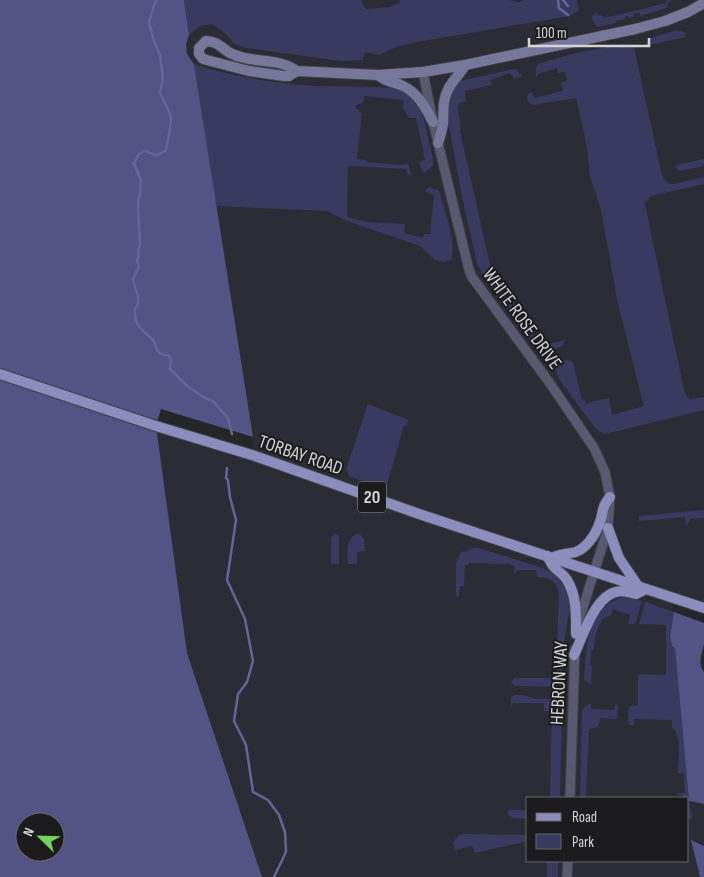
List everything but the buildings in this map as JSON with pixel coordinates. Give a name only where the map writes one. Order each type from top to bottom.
[{"type":"main road","points":[[297,71],[289,65],[230,53],[217,42],[206,40],[199,48],[199,54],[203,60],[236,68],[286,76],[297,71],[378,74],[423,72],[635,29],[666,21],[704,3]]},
{"type":"main road","points":[[438,143],[443,124],[445,97],[452,82],[465,65]]},
{"type":"main road","points":[[378,74],[387,82],[402,86],[417,96],[433,122]]},
{"type":"main road","name":"TORBAY ROAD","points":[[0,374],[156,426],[256,456],[422,515],[704,608]]},
{"type":"main road","points":[[576,634],[574,596],[568,581],[559,570],[554,568],[549,557],[573,553],[587,543],[596,531],[603,506],[610,497]]},
{"type":"main road","points":[[574,655],[590,616],[601,602],[617,592],[622,591],[636,594],[642,588],[619,558],[608,528]]},
{"type":"street","name":"WHITE ROSE DRIVE","points":[[423,72],[438,143],[467,264],[472,277],[540,368],[594,448],[605,472],[610,497],[608,528],[595,571]]},
{"type":"street","name":"HEBRON WAY","points":[[570,797],[576,634],[595,571]]},
{"type":"street","points":[[567,877],[568,862]]},
{"type":"shaded area","points":[[0,0],[184,0],[189,35],[186,44],[187,54],[194,64],[253,437],[161,409],[156,426],[187,653],[262,877],[0,877]]},
{"type":"shaded area","points":[[184,0],[704,0],[704,608],[676,599],[670,614],[689,797],[526,797],[526,862],[689,862],[689,801],[704,804],[704,845],[691,840],[700,877],[262,877],[188,656],[206,877],[0,877],[0,374],[255,455],[194,64],[187,54],[186,44],[189,35]]},
{"type":"shaded area","points":[[674,612],[704,623],[704,644],[700,662],[704,672],[704,804],[689,801],[675,648],[672,646],[670,636]]},
{"type":"shaded area","points":[[691,840],[704,846],[704,877],[700,877]]},
{"type":"green space","points":[[184,0],[361,0],[366,9],[389,7],[400,3],[400,0],[508,0],[519,2],[524,0],[577,0],[579,10],[570,16],[417,42],[396,47],[379,55],[365,52],[363,60],[341,61],[246,48],[233,43],[225,33],[212,24],[200,26],[189,35]]},
{"type":"green space","points":[[667,0],[674,1],[669,2],[666,6],[667,8],[640,16],[640,13],[634,13],[634,17],[625,17],[625,19],[616,21],[616,23],[597,27],[592,20],[592,16],[595,13],[605,17],[613,16],[667,3]]},
{"type":"green space","points":[[676,30],[684,32],[686,37],[645,46],[648,39]]},
{"type":"green space","points":[[623,44],[634,48],[664,179],[668,183],[674,184],[704,177],[704,184],[651,196],[645,204],[684,390],[690,399],[704,397],[704,410],[605,434],[596,429],[559,379],[556,370],[560,361],[568,360],[573,362],[582,400],[584,399],[586,403],[609,398],[612,415],[644,406],[617,299],[601,210],[590,176],[587,147],[576,98],[534,105],[529,103],[527,98],[528,94],[532,92],[534,98],[563,91],[561,82],[567,81],[565,72],[558,73],[557,68],[538,74],[536,78],[538,64],[572,54]]},
{"type":"green space","points":[[194,64],[224,73],[271,82],[318,86],[391,88],[401,91],[408,96],[414,101],[423,116],[433,166],[426,171],[427,173],[422,171],[419,162],[425,160],[416,118],[409,118],[403,107],[403,100],[364,96],[363,103],[356,105],[356,109],[362,113],[357,159],[366,160],[367,162],[408,164],[411,174],[409,176],[406,169],[348,166],[347,217],[367,222],[405,224],[404,233],[423,238],[424,234],[430,234],[434,195],[425,192],[427,188],[431,187],[439,190],[451,235],[451,258],[453,260],[443,262],[435,260],[420,246],[347,221],[327,211],[216,206]]},
{"type":"green space","points":[[513,69],[522,74],[521,77],[514,78],[510,73],[490,80],[492,85],[465,91],[466,102],[459,103],[458,106],[460,131],[493,278],[501,280],[497,285],[540,343],[548,344],[565,340],[563,346],[554,349],[551,353],[550,351],[542,352],[536,348],[484,277],[477,263],[462,197],[447,115],[449,98],[455,85],[460,81]]},
{"type":"green space","points":[[704,159],[704,166],[680,171],[676,168],[676,165]]},
{"type":"green space","points":[[368,404],[408,421],[407,426],[404,425],[386,488],[350,477],[346,470]]},
{"type":"green space","points":[[704,510],[704,518],[690,519],[686,527],[685,517],[639,521],[639,516]]},
{"type":"green space","points":[[334,534],[339,535],[339,564],[331,564],[331,538]]},
{"type":"green space","points":[[356,534],[364,538],[365,551],[357,552],[357,564],[348,564],[349,543]]},
{"type":"green space","points":[[476,547],[543,568],[554,574],[562,583],[568,594],[570,608],[564,641],[562,678],[561,682],[554,685],[554,687],[515,686],[511,683],[514,678],[549,678],[556,671],[559,594],[557,586],[549,579],[537,577],[536,570],[517,570],[515,576],[514,566],[510,564],[470,563],[465,566],[464,586],[460,586],[459,596],[456,597],[456,562],[462,551]]},
{"type":"green space","points":[[622,597],[642,601],[635,624],[628,624],[630,615],[613,609],[611,615],[606,617],[600,624],[596,634],[594,650],[591,650],[591,685],[584,680],[590,631],[601,611],[610,603]]},
{"type":"green space","points":[[645,602],[674,612],[670,636],[672,646],[675,648],[689,797],[677,795],[678,793],[685,793],[684,773],[678,773],[679,742],[678,736],[672,727],[672,720],[635,719],[634,726],[630,725],[628,721],[629,706],[638,705],[638,674],[665,675],[666,673],[666,625],[639,624]]},
{"type":"green space","points":[[523,695],[536,699],[553,699],[553,702],[562,708],[560,797],[550,797],[552,711],[544,711],[544,703],[513,703],[511,709],[511,697]]},
{"type":"green space","points":[[616,703],[618,706],[617,719],[600,718],[598,727],[589,729],[586,797],[580,797],[582,710],[588,704],[591,704],[591,709],[614,710]]},
{"type":"green space","points":[[689,801],[692,815],[691,820],[689,819]]},
{"type":"green space","points":[[508,810],[526,810],[526,819],[513,818],[508,814]]},
{"type":"green space","points":[[459,835],[526,835],[526,841],[475,853],[472,846],[456,850],[457,857],[453,842]]},
{"type":"green space","points":[[547,862],[558,862],[558,877],[547,877]]},
{"type":"waterway","points":[[156,0],[149,22],[160,55],[163,78],[160,93],[171,120],[166,150],[157,155],[145,151],[139,154],[134,163],[141,181],[138,203],[140,245],[137,261],[139,266],[133,279],[138,298],[135,315],[137,324],[153,340],[159,353],[169,356],[171,360],[170,369],[187,386],[213,401],[228,418],[232,434]]},
{"type":"waterway","points":[[558,0],[559,8],[568,15]]},
{"type":"waterway","points":[[563,0],[568,6]]},
{"type":"waterway","points":[[227,468],[226,478],[236,520],[227,580],[245,619],[253,661],[247,682],[238,694],[234,721],[246,745],[253,792],[268,800],[279,815],[285,832],[286,852],[274,877]]}]
